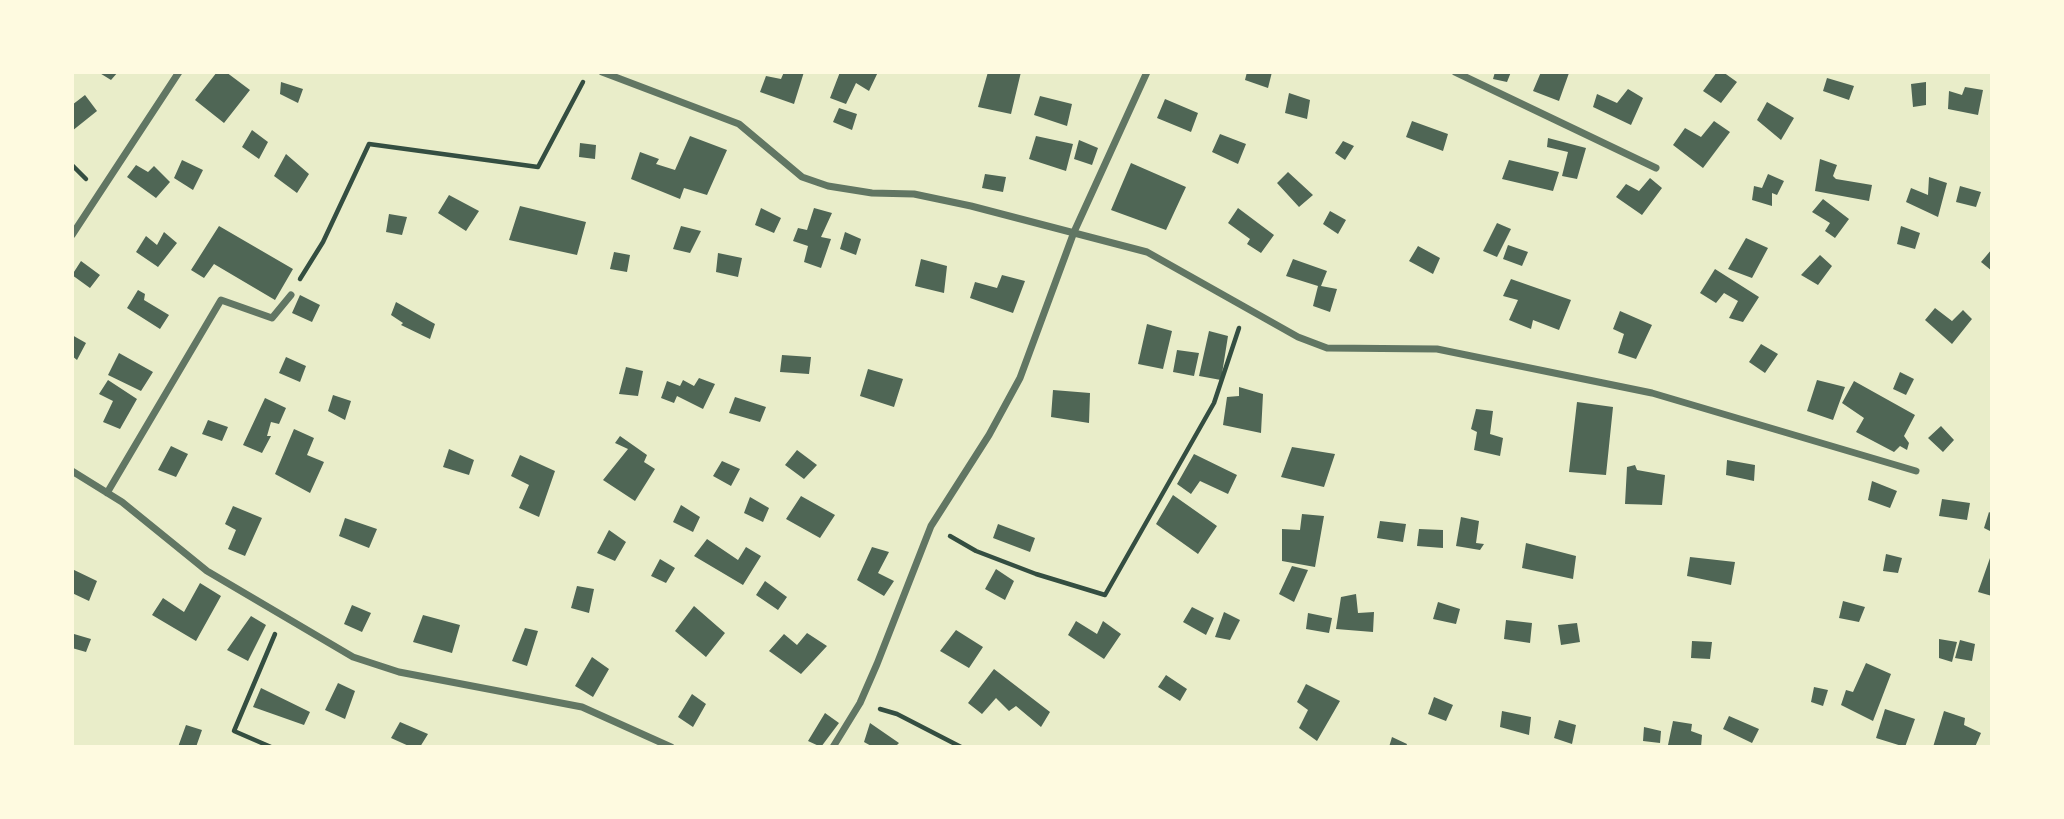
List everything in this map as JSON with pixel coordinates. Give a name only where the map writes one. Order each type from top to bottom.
[{"type":"street","points":[[72,235],[180,72]]},
{"type":"street","points":[[601,72],[739,124],[802,177],[828,186],[872,193],[914,194],[1147,252],[1298,337],[1327,348],[1437,349],[1639,390],[1916,471]]},
{"type":"street","points":[[832,747],[860,703],[931,526],[989,435],[1020,379],[1074,232],[1147,72]]},
{"type":"street","points":[[1455,72],[1656,169]]},
{"type":"street","points":[[107,493],[221,300],[272,318],[291,295]]},
{"type":"street","points":[[72,471],[107,493],[207,571],[282,617],[365,661],[399,672],[465,686],[582,707],[671,747]]},
{"type":"path","points":[[291,295],[323,242],[369,144],[538,167],[588,72]]},
{"type":"path","points":[[931,526],[976,551],[1036,574],[1105,595],[1214,403],[1233,354],[1245,307]]},
{"type":"path","points":[[271,747],[234,731],[258,667],[282,617]]},
{"type":"path","points":[[860,703],[897,714],[961,747]]},
{"type":"building","points":[[98,72],[118,72],[111,80]]},
{"type":"building","points":[[217,72],[226,72],[250,90],[224,123],[195,100]]},
{"type":"building","points":[[784,72],[804,72],[794,104],[760,92],[766,76],[781,79]]},
{"type":"building","points":[[840,72],[878,72],[869,91],[856,83],[846,104],[830,98]]},
{"type":"building","points":[[988,72],[1021,72],[1011,114],[978,107]]},
{"type":"building","points":[[1247,72],[1272,72],[1268,88],[1245,80]]},
{"type":"building","points":[[1495,72],[1511,72],[1507,82],[1493,79]]},
{"type":"building","points":[[1541,72],[1569,73],[1559,101],[1533,91]]},
{"type":"building","points":[[1717,72],[1723,72],[1737,82],[1721,103],[1703,91]]},
{"type":"building","points":[[1827,78],[1854,86],[1849,100],[1823,91]]},
{"type":"building","points":[[281,82],[303,89],[298,103],[280,94]]},
{"type":"building","points":[[1926,82],[1926,105],[1913,107],[1911,84]]},
{"type":"building","points":[[1965,87],[1983,90],[1978,115],[1948,109],[1949,91],[1962,95]]},
{"type":"building","points":[[1628,89],[1643,98],[1631,125],[1593,107],[1597,94],[1617,103]]},
{"type":"building","points":[[1289,93],[1310,100],[1307,119],[1285,113]]},
{"type":"building","points":[[85,95],[97,111],[72,131],[72,105]]},
{"type":"building","points":[[1040,96],[1072,104],[1067,126],[1034,115]]},
{"type":"building","points":[[1165,99],[1198,113],[1191,132],[1157,118]]},
{"type":"building","points":[[1767,102],[1794,118],[1781,140],[1757,120]]},
{"type":"building","points":[[839,108],[857,114],[852,130],[833,122]]},
{"type":"building","points":[[1412,121],[1448,134],[1443,151],[1406,137]]},
{"type":"building","points":[[1714,121],[1730,132],[1703,168],[1673,145],[1685,128],[1701,137]]},
{"type":"building","points":[[252,130],[268,142],[259,159],[242,147]]},
{"type":"building","points":[[1220,134],[1246,144],[1238,164],[1212,152]]},
{"type":"building","points":[[690,136],[727,150],[707,195],[684,188],[680,199],[631,179],[640,152],[659,159],[656,164],[675,170]]},
{"type":"building","points":[[1036,136],[1073,144],[1066,171],[1029,159]]},
{"type":"building","points":[[1548,138],[1586,148],[1577,179],[1562,176],[1568,152],[1547,147]]},
{"type":"building","points":[[1079,140],[1098,148],[1092,165],[1074,159]]},
{"type":"building","points":[[1343,141],[1354,146],[1345,160],[1335,153]]},
{"type":"building","points":[[580,143],[596,145],[595,159],[579,157]]},
{"type":"building","points":[[286,154],[309,174],[297,193],[274,176]]},
{"type":"building","points":[[1820,159],[1837,165],[1833,176],[1836,179],[1872,185],[1869,201],[1815,191]]},
{"type":"building","points":[[182,160],[203,170],[193,190],[174,178]]},
{"type":"building","points":[[1509,160],[1559,172],[1553,191],[1502,179]]},
{"type":"building","points":[[1131,163],[1186,187],[1166,230],[1111,210]]},
{"type":"building","points":[[136,165],[148,172],[154,166],[170,182],[156,198],[127,177]]},
{"type":"building","points":[[1288,172],[1313,195],[1299,207],[1277,183]]},
{"type":"building","points":[[985,174],[1006,177],[1003,192],[982,188]]},
{"type":"building","points":[[1768,174],[1784,181],[1777,195],[1772,193],[1772,206],[1752,200],[1754,186],[1762,188]]},
{"type":"building","points":[[1929,177],[1947,183],[1938,217],[1906,202],[1911,188],[1928,195]]},
{"type":"building","points":[[1650,178],[1662,188],[1642,215],[1616,197],[1626,184],[1639,191]]},
{"type":"building","points":[[1960,186],[1981,192],[1976,207],[1956,202]]},
{"type":"building","points":[[449,195],[479,211],[466,231],[438,213]]},
{"type":"building","points":[[1823,199],[1849,219],[1835,238],[1825,231],[1830,223],[1812,212]]},
{"type":"building","points":[[520,206],[586,222],[577,255],[509,240]]},
{"type":"building","points":[[761,208],[781,218],[774,233],[755,225]]},
{"type":"building","points":[[814,208],[832,213],[821,237],[831,239],[821,268],[804,262],[808,246],[793,241],[798,228],[807,230]]},
{"type":"building","points":[[1238,208],[1274,235],[1261,253],[1247,244],[1250,239],[1228,223]]},
{"type":"building","points":[[1330,211],[1346,220],[1338,234],[1323,224]]},
{"type":"building","points":[[389,214],[407,217],[402,235],[386,232]]},
{"type":"building","points":[[1497,223],[1511,229],[1497,257],[1483,251]]},
{"type":"building","points":[[219,226],[293,269],[275,300],[214,264],[204,278],[191,270]]},
{"type":"building","points":[[681,226],[701,231],[690,253],[673,249]]},
{"type":"building","points":[[1901,226],[1920,233],[1915,249],[1897,244]]},
{"type":"building","points":[[164,232],[177,243],[158,267],[136,252],[146,236],[157,245]]},
{"type":"building","points":[[845,232],[861,239],[856,255],[840,249]]},
{"type":"building","points":[[1746,238],[1768,248],[1752,278],[1728,269]]},
{"type":"building","points":[[1508,245],[1528,252],[1522,266],[1503,259]]},
{"type":"building","points":[[1418,246],[1440,258],[1433,274],[1409,261]]},
{"type":"building","points":[[1992,249],[1992,271],[1981,262]]},
{"type":"building","points":[[614,252],[630,255],[627,272],[610,269]]},
{"type":"building","points":[[718,253],[742,258],[738,277],[716,272]]},
{"type":"building","points":[[1820,255],[1832,266],[1818,285],[1801,275]]},
{"type":"building","points":[[921,259],[947,266],[944,293],[915,286]]},
{"type":"building","points":[[1293,259],[1327,271],[1321,286],[1337,289],[1330,312],[1313,306],[1318,286],[1286,276]]},
{"type":"building","points":[[81,261],[100,275],[90,288],[72,275]]},
{"type":"building","points":[[1715,269],[1759,297],[1743,322],[1729,318],[1738,301],[1724,293],[1716,303],[1700,293]]},
{"type":"building","points":[[1002,275],[1025,281],[1013,313],[970,298],[975,282],[997,288]]},
{"type":"building","points":[[1511,279],[1571,300],[1559,330],[1533,320],[1531,329],[1509,320],[1518,300],[1503,296]]},
{"type":"building","points":[[138,290],[145,294],[144,300],[169,315],[160,329],[127,308]]},
{"type":"building","points":[[300,295],[320,305],[312,322],[292,313]]},
{"type":"building","points":[[396,302],[435,324],[430,339],[401,325],[403,323],[391,315]]},
{"type":"building","points":[[1935,308],[1952,321],[1963,310],[1972,319],[1952,344],[1925,320]]},
{"type":"building","points":[[1620,311],[1652,325],[1636,359],[1618,353],[1624,334],[1613,329]]},
{"type":"building","points":[[1147,324],[1172,331],[1163,369],[1138,364]]},
{"type":"building","points":[[1209,331],[1228,336],[1221,380],[1199,376]]},
{"type":"building","points":[[72,335],[86,343],[77,360],[72,356]]},
{"type":"building","points":[[1761,344],[1778,354],[1765,373],[1749,362]]},
{"type":"building","points":[[1177,350],[1199,353],[1194,376],[1173,372]]},
{"type":"building","points":[[119,353],[153,372],[141,391],[108,375]]},
{"type":"building","points":[[782,355],[811,357],[809,374],[780,372]]},
{"type":"building","points":[[286,357],[306,366],[300,382],[279,373]]},
{"type":"building","points":[[626,367],[643,371],[638,396],[619,394]]},
{"type":"building","points":[[868,369],[903,379],[894,407],[860,396]]},
{"type":"building","points":[[1900,372],[1914,379],[1906,395],[1893,389]]},
{"type":"building","points":[[699,378],[715,384],[703,409],[677,396],[674,403],[661,398],[667,381],[680,386],[683,380],[694,386]]},
{"type":"building","points":[[108,380],[137,399],[120,429],[103,422],[113,401],[99,394]]},
{"type":"building","points":[[1817,380],[1845,387],[1833,420],[1807,411]]},
{"type":"building","points":[[1854,381],[1915,415],[1904,436],[1909,443],[1907,450],[1900,446],[1894,452],[1856,432],[1864,418],[1842,403]]},
{"type":"building","points":[[1239,387],[1263,394],[1261,433],[1223,425],[1227,397],[1239,396]]},
{"type":"building","points":[[1053,390],[1090,393],[1089,423],[1051,417]]},
{"type":"building","points":[[333,395],[351,401],[345,420],[328,411]]},
{"type":"building","points":[[735,397],[766,407],[760,422],[729,413]]},
{"type":"building","points":[[265,398],[286,408],[279,424],[271,422],[267,436],[271,436],[262,453],[243,445]]},
{"type":"building","points":[[1577,402],[1613,407],[1606,475],[1569,472]]},
{"type":"building","points":[[1476,409],[1493,411],[1490,434],[1503,438],[1500,456],[1474,450],[1477,432],[1471,429]]},
{"type":"building","points":[[208,420],[228,427],[222,441],[202,434]]},
{"type":"building","points":[[1941,426],[1954,440],[1943,452],[1928,438]]},
{"type":"building","points":[[294,429],[314,438],[307,455],[324,462],[310,493],[275,474]]},
{"type":"building","points":[[620,436],[647,455],[644,462],[655,469],[635,501],[603,480],[628,449],[615,443]]},
{"type":"building","points":[[171,446],[188,454],[176,477],[158,470]]},
{"type":"building","points":[[1292,447],[1335,454],[1324,487],[1281,477]]},
{"type":"building","points":[[449,449],[474,460],[469,475],[443,467]]},
{"type":"building","points":[[797,450],[817,465],[804,479],[785,465]]},
{"type":"building","points":[[1194,454],[1237,475],[1228,494],[1200,481],[1191,494],[1177,484]]},
{"type":"building","points":[[520,455],[555,471],[539,517],[519,508],[529,485],[511,476]]},
{"type":"building","points":[[1727,460],[1755,465],[1754,481],[1726,475]]},
{"type":"building","points":[[722,461],[740,469],[731,486],[713,476]]},
{"type":"building","points":[[1635,465],[1637,470],[1665,475],[1662,505],[1625,504],[1627,467]]},
{"type":"building","points":[[1872,481],[1897,491],[1890,508],[1868,500]]},
{"type":"building","points":[[1173,495],[1217,526],[1198,554],[1156,524]]},
{"type":"building","points":[[801,496],[835,515],[820,538],[786,519]]},
{"type":"building","points":[[750,497],[769,508],[763,522],[744,513]]},
{"type":"building","points":[[1942,499],[1970,503],[1967,520],[1939,516]]},
{"type":"building","points":[[681,505],[700,517],[693,532],[673,522]]},
{"type":"building","points":[[233,506],[262,518],[245,556],[228,549],[236,530],[225,524]]},
{"type":"building","points":[[1989,512],[1992,514],[1992,532],[1984,528]]},
{"type":"building","points":[[1302,514],[1324,516],[1315,567],[1282,561],[1282,529],[1300,530]]},
{"type":"building","points":[[1461,517],[1479,521],[1476,543],[1484,544],[1480,550],[1456,546]]},
{"type":"building","points":[[345,518],[377,529],[369,548],[339,536]]},
{"type":"building","points":[[1380,521],[1406,524],[1403,542],[1377,538]]},
{"type":"building","points":[[998,524],[1035,538],[1030,552],[993,538]]},
{"type":"building","points":[[1419,529],[1443,530],[1443,548],[1417,546]]},
{"type":"building","points":[[609,530],[626,542],[615,561],[597,553]]},
{"type":"building","points":[[707,539],[738,560],[746,547],[761,556],[743,585],[694,556]]},
{"type":"building","points":[[1526,543],[1576,556],[1573,579],[1522,568]]},
{"type":"building","points":[[872,547],[889,552],[878,573],[894,581],[884,596],[857,580]]},
{"type":"building","points":[[1886,554],[1902,558],[1898,573],[1883,571]]},
{"type":"building","points":[[1690,557],[1735,562],[1731,585],[1687,576]]},
{"type":"building","points":[[1992,558],[1992,596],[1978,592]]},
{"type":"building","points":[[660,559],[675,568],[666,583],[651,576]]},
{"type":"building","points":[[1292,566],[1308,570],[1294,602],[1279,594]]},
{"type":"building","points":[[72,569],[97,581],[89,601],[72,593]]},
{"type":"building","points":[[996,569],[1014,581],[1005,600],[985,589]]},
{"type":"building","points":[[765,581],[787,597],[778,610],[756,595]]},
{"type":"building","points":[[200,583],[221,596],[196,641],[152,615],[163,598],[184,612]]},
{"type":"building","points":[[577,586],[594,589],[589,613],[571,608]]},
{"type":"building","points":[[1356,594],[1358,613],[1374,612],[1373,632],[1336,629],[1341,597]]},
{"type":"building","points":[[1843,601],[1865,607],[1859,622],[1839,618]]},
{"type":"building","points":[[1438,602],[1460,609],[1456,624],[1433,619]]},
{"type":"building","points":[[352,605],[371,613],[362,632],[344,624]]},
{"type":"building","points":[[694,606],[725,633],[706,657],[675,631]]},
{"type":"building","points":[[1192,607],[1214,618],[1206,635],[1183,622]]},
{"type":"building","points":[[1224,612],[1240,620],[1230,640],[1215,637]]},
{"type":"building","points":[[1308,613],[1332,618],[1329,633],[1306,629]]},
{"type":"building","points":[[423,615],[460,625],[452,653],[413,642]]},
{"type":"building","points":[[251,616],[266,625],[248,661],[227,650]]},
{"type":"building","points":[[1506,620],[1532,623],[1530,643],[1504,639]]},
{"type":"building","points":[[1076,621],[1097,634],[1103,621],[1121,634],[1104,659],[1068,635]]},
{"type":"building","points":[[1577,623],[1580,642],[1561,645],[1558,625]]},
{"type":"building","points":[[525,628],[538,631],[527,666],[512,661]]},
{"type":"building","points":[[956,630],[983,647],[969,668],[940,651]]},
{"type":"building","points":[[807,633],[827,646],[801,674],[769,651],[784,634],[797,645]]},
{"type":"building","points":[[74,634],[91,639],[86,652],[72,648]]},
{"type":"building","points":[[1939,639],[1957,642],[1952,662],[1939,658]]},
{"type":"building","points":[[1960,640],[1975,644],[1972,661],[1955,658]]},
{"type":"building","points":[[1692,641],[1712,642],[1710,659],[1691,658]]},
{"type":"building","points":[[592,657],[609,669],[593,697],[575,686]]},
{"type":"building","points":[[1866,663],[1891,674],[1873,721],[1841,705],[1846,690],[1853,692]]},
{"type":"building","points":[[994,669],[1050,712],[1041,727],[1016,706],[1009,711],[996,698],[982,714],[968,703]]},
{"type":"building","points":[[1166,675],[1187,689],[1180,701],[1158,687]]},
{"type":"building","points":[[338,683],[355,691],[345,719],[325,710]]},
{"type":"building","points":[[1306,684],[1340,701],[1317,741],[1299,728],[1308,710],[1297,702]]},
{"type":"building","points":[[1814,687],[1828,690],[1823,706],[1811,702]]},
{"type":"building","points":[[261,688],[310,712],[304,725],[253,707]]},
{"type":"building","points":[[692,694],[706,704],[693,727],[678,717]]},
{"type":"building","points":[[1434,697],[1453,705],[1446,721],[1428,714]]},
{"type":"building","points":[[1885,709],[1915,719],[1905,747],[1876,738]]},
{"type":"building","points":[[1502,711],[1531,717],[1529,735],[1500,727]]},
{"type":"building","points":[[1944,711],[1965,718],[1964,725],[1981,733],[1975,747],[1933,747]]},
{"type":"building","points":[[825,713],[839,723],[821,747],[808,741]]},
{"type":"building","points":[[1729,716],[1759,729],[1752,743],[1723,729]]},
{"type":"building","points":[[1559,720],[1576,725],[1572,744],[1554,738]]},
{"type":"building","points":[[1673,721],[1692,724],[1691,731],[1702,735],[1701,747],[1668,745]]},
{"type":"building","points":[[400,722],[428,734],[420,747],[411,747],[391,738]]},
{"type":"building","points":[[870,723],[899,743],[895,747],[873,747],[864,742]]},
{"type":"building","points":[[186,725],[202,730],[196,747],[178,747]]},
{"type":"building","points":[[1644,727],[1661,731],[1660,743],[1643,741]]},
{"type":"building","points":[[1392,737],[1407,744],[1406,747],[1389,747]]}]
